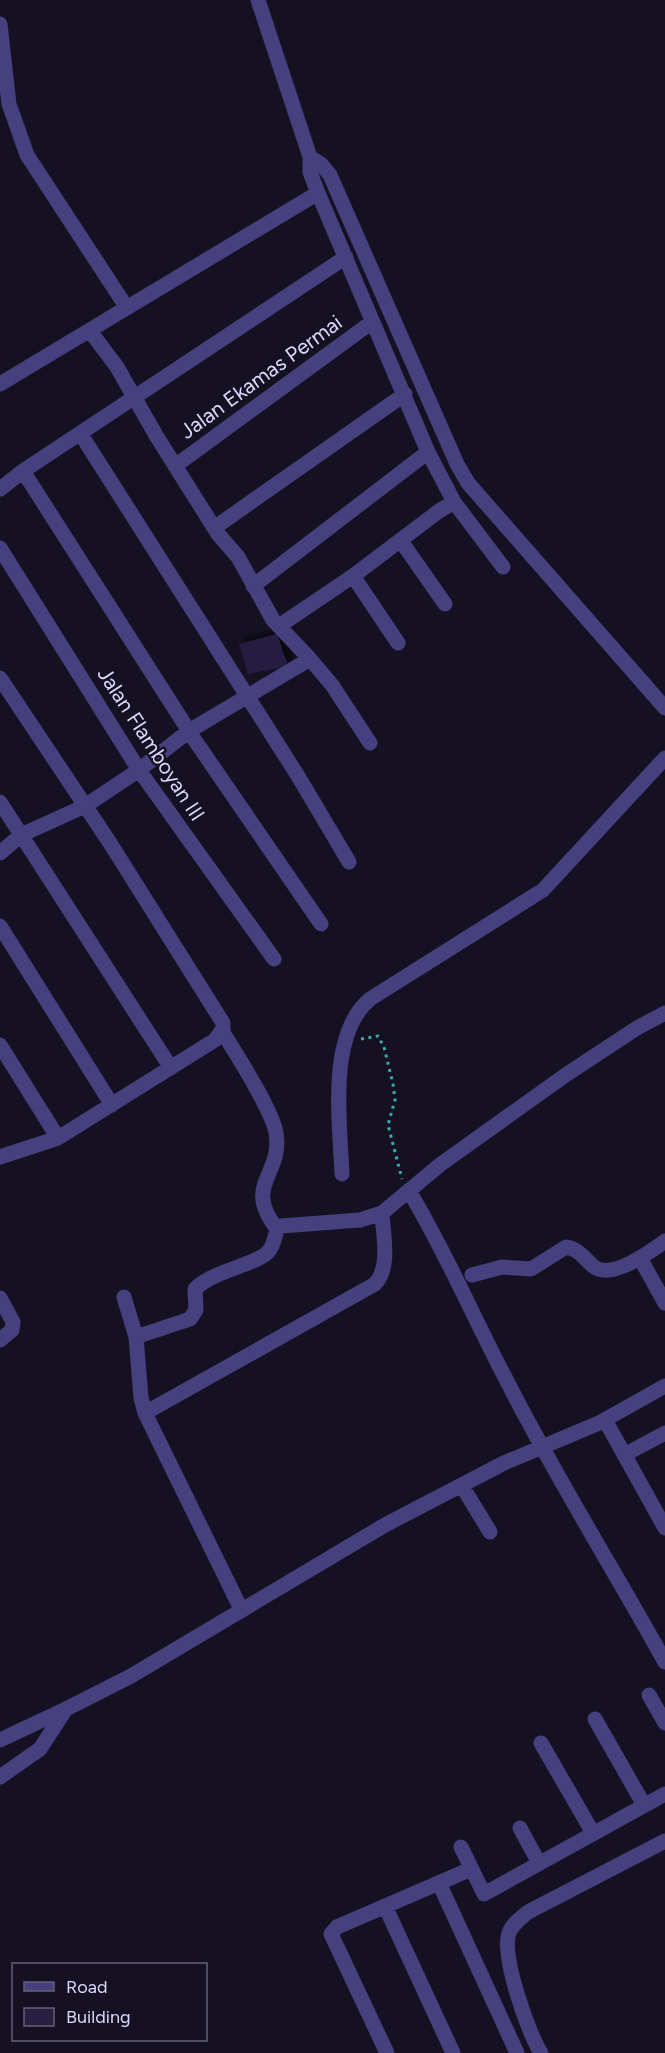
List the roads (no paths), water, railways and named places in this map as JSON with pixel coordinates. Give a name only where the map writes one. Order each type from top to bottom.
[{"type":"street","points":[[258,0],[310,157],[310,172],[428,452],[457,490],[503,567]]},
{"type":"street","points":[[0,24],[9,104],[27,155],[127,308]]},
{"type":"street","points":[[310,157],[321,164],[330,175],[457,465],[457,490],[557,584],[665,708]]},
{"type":"street","points":[[0,384],[318,193]]},
{"type":"street","points":[[0,489],[23,471],[346,257]]},
{"type":"street","name":"Jalan Ekamas Permai","points":[[175,466],[372,322]]},
{"type":"street","points":[[90,331],[117,367],[175,466],[214,528],[234,552],[279,626],[332,685],[370,743]]},
{"type":"street","points":[[214,528],[405,394]]},
{"type":"street","points":[[80,433],[349,862]]},
{"type":"street","points":[[254,586],[428,452]]},
{"type":"street","points":[[23,471],[189,730],[321,924]]},
{"type":"street","points":[[279,626],[401,541],[457,490]]},
{"type":"street","points":[[401,541],[446,604]]},
{"type":"street","name":"Jalan Flamboyan III","points":[[0,548],[139,770],[274,959]]},
{"type":"street","points":[[353,576],[398,643]]},
{"type":"street","points":[[0,853],[21,835],[85,806],[139,770],[189,730],[310,659]]},
{"type":"street","points":[[0,678],[206,993],[223,1023],[222,1031],[215,1040],[58,1138],[0,1157]]},
{"type":"street","points":[[342,1173],[338,1090],[346,1045],[356,1013],[362,1006],[543,891],[665,758]]},
{"type":"street","points":[[0,802],[171,1068]]},
{"type":"street","points":[[0,926],[112,1105]]},
{"type":"street","points":[[136,1337],[190,1319],[196,1310],[195,1289],[220,1273],[263,1256],[272,1245],[277,1229],[285,1224],[360,1220],[382,1213],[441,1164],[567,1074],[637,1028],[665,1013]]},
{"type":"street","points":[[222,1031],[274,1124],[276,1151],[261,1202],[277,1229]]},
{"type":"street","points":[[0,1045],[58,1138]]},
{"type":"street","points":[[409,1191],[445,1255],[458,1287],[544,1449],[664,1657]]},
{"type":"street","points":[[145,1413],[381,1279],[384,1266],[382,1213]]},
{"type":"street","points":[[472,1275],[502,1268],[531,1269],[566,1247],[572,1247],[602,1271],[640,1258],[665,1241]]},
{"type":"street","points":[[640,1258],[665,1303]]},
{"type":"street","points":[[0,1298],[13,1322],[12,1330],[0,1340]]},
{"type":"street","points":[[124,1298],[136,1337],[141,1398],[145,1413],[241,1609]]},
{"type":"street","points":[[0,1740],[131,1676],[385,1525],[504,1463],[544,1449],[605,1420],[665,1386]]},
{"type":"street","points":[[605,1420],[665,1528]]},
{"type":"street","points":[[624,1455],[665,1433]]},
{"type":"street","points":[[462,1486],[490,1532]]},
{"type":"street","points":[[649,1695],[665,1723]]},
{"type":"street","points":[[0,1777],[40,1749],[66,1709]]},
{"type":"street","points":[[595,1719],[644,1805]]},
{"type":"street","points":[[542,1743],[593,1833]]},
{"type":"street","points":[[460,1847],[484,1894],[665,1794]]},
{"type":"street","points":[[520,1828],[539,1863]]},
{"type":"street","points":[[541,2053],[526,2023],[513,1976],[508,1939],[511,1929],[528,1912],[665,1841]]},
{"type":"street","points":[[387,2053],[332,1934],[338,1927],[471,1869]]},
{"type":"street","points":[[439,1883],[518,2053]]},
{"type":"street","points":[[385,1906],[453,2053]]}]
